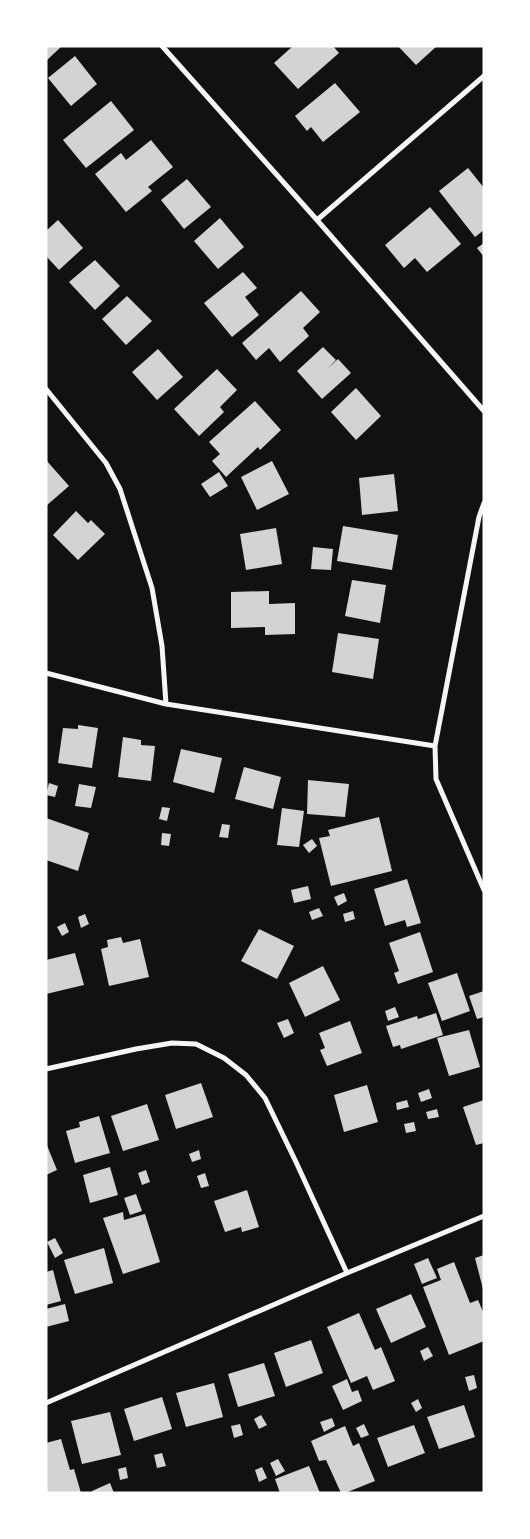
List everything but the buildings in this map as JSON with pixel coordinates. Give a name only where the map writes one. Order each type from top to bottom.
[{"type":"street","points":[[162,46],[484,411]]},
{"type":"street","points":[[317,220],[484,76]]},
{"type":"street","points":[[46,389],[106,463],[120,489],[152,588],[162,646],[166,704]]},
{"type":"street","points":[[484,503],[479,517],[435,746],[436,779],[484,890]]},
{"type":"street","points":[[46,673],[166,704],[435,746]]},
{"type":"street","points":[[46,1069],[172,1043],[196,1044],[224,1058],[246,1074],[264,1098],[347,1273]]},
{"type":"street","points":[[46,1403],[484,1216]]}]
